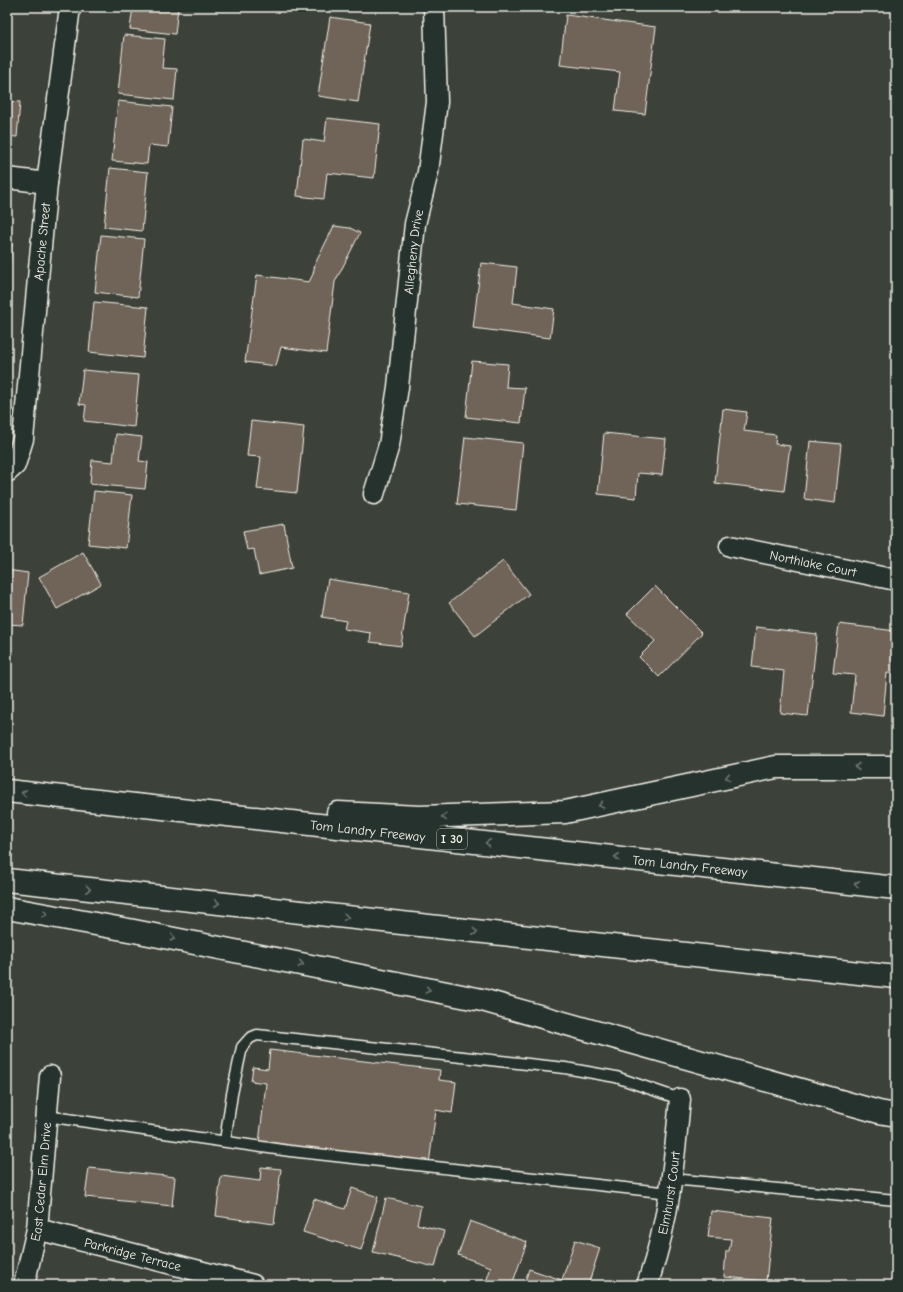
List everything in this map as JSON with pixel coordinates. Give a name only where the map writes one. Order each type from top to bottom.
[{"type":"highway","points":[[52,796],[435,817],[565,812],[776,767],[896,767]]},
{"type":"highway","name":"Tom Landry Freeway","points":[[7,791],[896,888]]},
{"type":"highway","points":[[7,880],[896,977]]},
{"type":"highway","points":[[7,908],[134,930],[482,1000],[878,1112],[896,1115]]},
{"type":"street","name":"Apache Street","points":[[7,472],[15,465],[23,439],[47,183],[70,7]]},
{"type":"street","name":"Allegheny Drive","points":[[374,494],[389,445],[398,387],[415,224],[428,172],[437,102],[434,7]]},
{"type":"street","points":[[7,178],[47,183]]},
{"type":"street","name":"Northlake Court","points":[[730,546],[896,580]]},
{"type":"street","name":"East Cedar Elm Drive","points":[[24,1285],[37,1229],[50,1076]]},
{"type":"street","name":"Elmhurst Court","points":[[647,1285],[658,1253],[671,1186],[680,1099]]},
{"type":"street","name":"Parkridge Terrace","points":[[37,1229],[253,1285]]},
{"type":"lane","points":[[225,1141],[232,1094],[242,1047],[250,1038],[257,1035],[565,1068],[616,1077],[680,1099]]},
{"type":"lane","points":[[46,1116],[397,1164],[671,1186],[896,1200]]},
{"type":"building","points":[[133,7],[178,7],[175,34],[130,29]]},
{"type":"building","points":[[566,15],[656,27],[645,114],[615,111],[620,72],[560,65]]},
{"type":"building","points":[[330,17],[370,23],[358,102],[318,96]]},
{"type":"building","points":[[124,35],[165,39],[162,68],[177,69],[174,100],[118,94]]},
{"type":"building","points":[[7,101],[20,102],[17,137],[7,136]]},
{"type":"building","points":[[118,101],[172,107],[168,147],[149,145],[147,164],[112,161]]},
{"type":"building","points":[[327,118],[380,124],[374,178],[327,173],[324,199],[297,196],[303,139],[324,142]]},
{"type":"building","points":[[110,168],[148,172],[142,231],[104,227]]},
{"type":"building","points":[[334,226],[350,228],[360,233],[335,282],[326,353],[281,347],[276,366],[245,362],[257,275],[309,282],[313,274],[315,264]]},
{"type":"building","points":[[101,235],[144,239],[138,297],[95,292]]},
{"type":"building","points":[[7,244],[12,244],[8,278],[7,278]]},
{"type":"building","points":[[481,263],[517,267],[513,303],[554,309],[550,338],[473,328]]},
{"type":"building","points":[[94,302],[148,307],[143,358],[89,352]]},
{"type":"building","points":[[472,361],[508,364],[506,387],[525,388],[521,423],[466,417]]},
{"type":"building","points":[[83,370],[139,375],[134,427],[84,421],[86,405],[79,404]]},
{"type":"building","points":[[723,409],[747,412],[744,431],[776,435],[775,444],[790,446],[784,491],[715,483]]},
{"type":"building","points":[[251,421],[304,427],[297,493],[257,489],[261,457],[247,456]]},
{"type":"building","points":[[604,433],[666,439],[662,475],[638,473],[636,498],[598,494]]},
{"type":"building","points":[[116,434],[142,437],[139,461],[148,462],[145,489],[90,484],[92,460],[113,462]]},
{"type":"building","points":[[465,437],[523,443],[516,510],[457,504]]},
{"type":"building","points":[[810,441],[841,444],[835,503],[804,499]]},
{"type":"building","points":[[94,491],[132,495],[126,548],[88,544]]},
{"type":"building","points":[[284,524],[292,568],[259,575],[254,549],[247,550],[243,531]]},
{"type":"building","points":[[83,552],[101,584],[57,609],[39,577]]},
{"type":"building","points":[[503,561],[529,594],[475,636],[449,603]]},
{"type":"building","points":[[7,570],[28,573],[23,625],[7,624]]},
{"type":"building","points":[[328,579],[409,592],[401,646],[370,642],[371,633],[344,629],[346,621],[322,617]]},
{"type":"building","points":[[655,586],[702,633],[659,677],[639,657],[655,641],[627,614]]},
{"type":"building","points":[[839,624],[896,631],[896,674],[887,673],[883,716],[851,712],[855,675],[833,673]]},
{"type":"building","points":[[756,627],[817,634],[808,716],[780,713],[784,671],[752,667]]},
{"type":"building","points":[[270,1050],[440,1070],[439,1080],[456,1082],[452,1113],[436,1110],[429,1164],[259,1143],[266,1083],[251,1081],[253,1067],[268,1069]]},
{"type":"building","points":[[261,1167],[281,1169],[274,1224],[216,1216],[221,1176],[260,1181]]},
{"type":"building","points":[[89,1168],[175,1177],[172,1206],[85,1197]]},
{"type":"building","points":[[352,1188],[378,1197],[361,1250],[303,1232],[314,1199],[345,1209]]},
{"type":"building","points":[[386,1198],[421,1206],[417,1224],[444,1231],[435,1267],[373,1252]]},
{"type":"building","points":[[711,1211],[773,1218],[766,1281],[724,1277],[726,1251],[729,1251],[731,1239],[708,1237]]},
{"type":"building","points":[[470,1221],[527,1242],[512,1285],[485,1285],[491,1267],[458,1255]]},
{"type":"building","points":[[575,1240],[600,1248],[588,1285],[524,1285],[529,1269],[562,1280]]},
{"type":"building","points":[[821,1280],[835,1285],[819,1285]]}]
